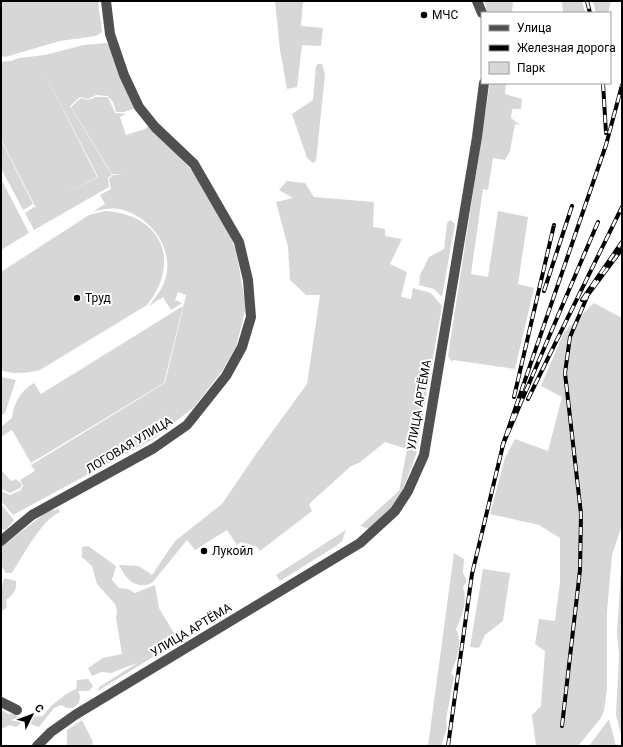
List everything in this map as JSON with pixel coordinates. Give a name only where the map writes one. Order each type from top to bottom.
[{"type":"street","name":"ЛОГОВАЯ УЛИЦА","points":[[2,539],[32,515],[154,448],[187,425],[226,376],[242,346],[251,317],[248,280],[239,242],[194,164],[155,126],[139,107],[124,74],[110,34],[106,1]]},
{"type":"street","points":[[477,1],[482,12]]},
{"type":"street","name":"УЛИЦА АРТЁМА","points":[[37,746],[51,732],[75,715],[360,543],[395,511],[408,491],[424,455],[477,137],[484,84]]},
{"type":"street","points":[[1,702],[17,710]]},
{"type":"street","points":[[46,746],[51,732]]},
{"type":"green space","points":[[1,1],[98,1],[102,32],[96,36],[60,41],[5,57],[1,56]]},
{"type":"green space","points":[[275,1],[303,1],[301,26],[323,28],[321,46],[302,45],[297,87],[287,89],[280,50]]},
{"type":"green space","points":[[485,1],[513,1],[512,12],[487,12]]},
{"type":"green space","points":[[562,1],[582,1],[585,12],[563,12]]},
{"type":"green space","points":[[593,1],[611,1],[608,12],[596,12]]},
{"type":"green space","points":[[106,43],[111,46],[136,108],[124,112],[116,112],[113,102],[108,96],[96,95],[88,99],[80,97],[70,106],[112,175],[108,178],[109,187],[34,230],[25,213],[34,207],[36,208],[1,139],[1,62],[45,55],[84,45]],"holes":[[[40,64],[98,177],[62,195],[97,177]]]},
{"type":"green space","points":[[318,64],[322,64],[325,74],[316,161],[313,163],[307,158],[292,114],[313,100],[316,66]]},
{"type":"green space","points":[[490,84],[506,84],[505,94],[522,99],[521,109],[512,109],[511,118],[520,125],[515,124],[510,151],[505,160],[493,158],[488,190],[483,189],[471,274],[488,277],[498,211],[528,217],[518,284],[534,288],[515,369],[453,360],[452,362],[448,356]]},
{"type":"green space","points":[[96,97],[108,97],[115,113],[126,114],[120,117],[126,135],[145,129],[149,125],[200,179],[221,215],[236,250],[246,307],[236,347],[222,371],[194,407],[155,438],[13,515],[1,501],[1,491],[10,495],[21,490],[23,485],[20,480],[35,471],[31,465],[165,383],[188,287],[186,295],[178,292],[175,300],[182,303],[171,310],[163,297],[149,306],[157,296],[166,277],[166,255],[158,235],[143,220],[123,210],[108,209],[93,212],[105,204],[100,195],[111,189],[109,179],[113,175],[124,175],[112,174],[71,107],[81,98],[88,100]]},
{"type":"green space","points":[[1,140],[33,204],[23,210],[1,168]]},
{"type":"green space","points":[[1,179],[29,233],[1,250]]},
{"type":"green space","points":[[287,181],[305,183],[314,197],[374,202],[373,227],[385,229],[385,236],[402,239],[390,264],[407,272],[401,297],[411,299],[413,288],[431,293],[442,306],[416,455],[399,500],[376,525],[369,529],[360,526],[399,491],[407,449],[385,442],[359,463],[351,466],[309,504],[312,511],[260,551],[256,546],[241,542],[237,545],[227,530],[195,550],[187,540],[152,583],[146,585],[136,584],[128,579],[119,565],[139,566],[152,575],[175,541],[222,504],[307,384],[320,295],[306,295],[290,280],[288,247],[276,202],[293,198],[279,190]]},
{"type":"green space","name":"Труд","points":[[105,211],[124,214],[140,221],[152,230],[160,243],[164,257],[163,272],[158,288],[147,305],[40,370],[11,373],[1,370],[1,272],[89,215]]},
{"type":"green space","points":[[450,220],[455,224],[442,297],[434,289],[419,285],[420,275],[429,257],[444,249],[447,223]]},
{"type":"green space","points":[[594,303],[622,318],[622,525],[612,555],[607,612],[607,689],[604,711],[601,718],[578,746],[536,746],[532,715],[541,706],[545,651],[535,644],[539,619],[555,621],[560,582],[560,538],[539,525],[490,514],[505,458],[515,439],[548,451],[562,397],[541,386],[564,332]]},
{"type":"green space","points":[[183,306],[164,383],[31,463],[12,430],[1,437],[1,427],[12,418],[14,407],[18,398],[29,386],[34,383],[41,394]]},
{"type":"green space","points":[[1,377],[16,380],[5,413],[1,416]]},
{"type":"green space","points":[[1,470],[11,481],[16,479],[22,484],[20,488],[10,493],[1,489]]},
{"type":"green space","points":[[1,504],[14,520],[6,530],[1,529]]},
{"type":"green space","points":[[59,509],[60,512],[46,522],[40,530],[12,573],[6,573],[1,565],[1,546],[48,511]]},
{"type":"green space","points":[[346,530],[342,541],[336,546],[280,581],[276,575]]},
{"type":"green space","points":[[88,546],[116,566],[112,580],[119,588],[128,589],[135,593],[155,585],[159,608],[178,640],[167,648],[179,641],[98,691],[99,687],[137,663],[111,673],[101,672],[92,676],[88,668],[103,658],[122,654],[115,604],[97,584],[92,566],[82,557],[82,547]]},
{"type":"green space","points":[[454,553],[464,559],[463,573],[467,581],[463,587],[465,603],[456,629],[459,645],[451,673],[454,677],[446,719],[447,728],[441,746],[428,746]]},
{"type":"green space","points":[[622,555],[622,738],[616,715],[619,655],[617,633]]},
{"type":"green space","points":[[483,569],[510,573],[503,621],[485,635],[479,648],[470,647]]},
{"type":"green space","points":[[4,578],[16,581],[16,587],[11,596],[6,600],[7,607],[2,611],[1,620],[1,592]]},
{"type":"green space","points":[[88,679],[93,686],[89,691],[78,691],[80,696],[79,703],[73,708],[67,708],[61,705],[54,708],[39,727],[28,723],[31,717],[43,716],[58,700],[76,689],[77,680]]},
{"type":"green space","points":[[1,709],[8,714],[15,713],[21,723],[16,727],[10,725],[1,729]]},
{"type":"green space","points":[[609,719],[616,746],[589,746]]},
{"type":"green space","points":[[82,720],[93,742],[91,746],[67,746],[67,730]]},
{"type":"railway","points":[[587,1],[590,12]]},
{"type":"railway","points":[[603,84],[606,133]]},
{"type":"railway","points":[[598,222],[502,447],[606,145],[622,85]]},
{"type":"railway","points":[[544,291],[572,206]]},
{"type":"railway","points":[[528,399],[622,207]]},
{"type":"railway","points":[[514,397],[554,225]]},
{"type":"railway","points":[[582,300],[622,242]]},
{"type":"railway","points":[[584,300],[622,249]]},
{"type":"railway","points":[[562,726],[580,570],[581,514],[565,373],[570,337],[587,297]]},
{"type":"railway","points":[[448,746],[472,574],[504,441]]},
{"type":"place","name":"МЧС","points":[[424,15]]},
{"type":"place","name":"Труд","points":[[77,298]]},
{"type":"place","name":"Лукойл","points":[[204,551]]}]
